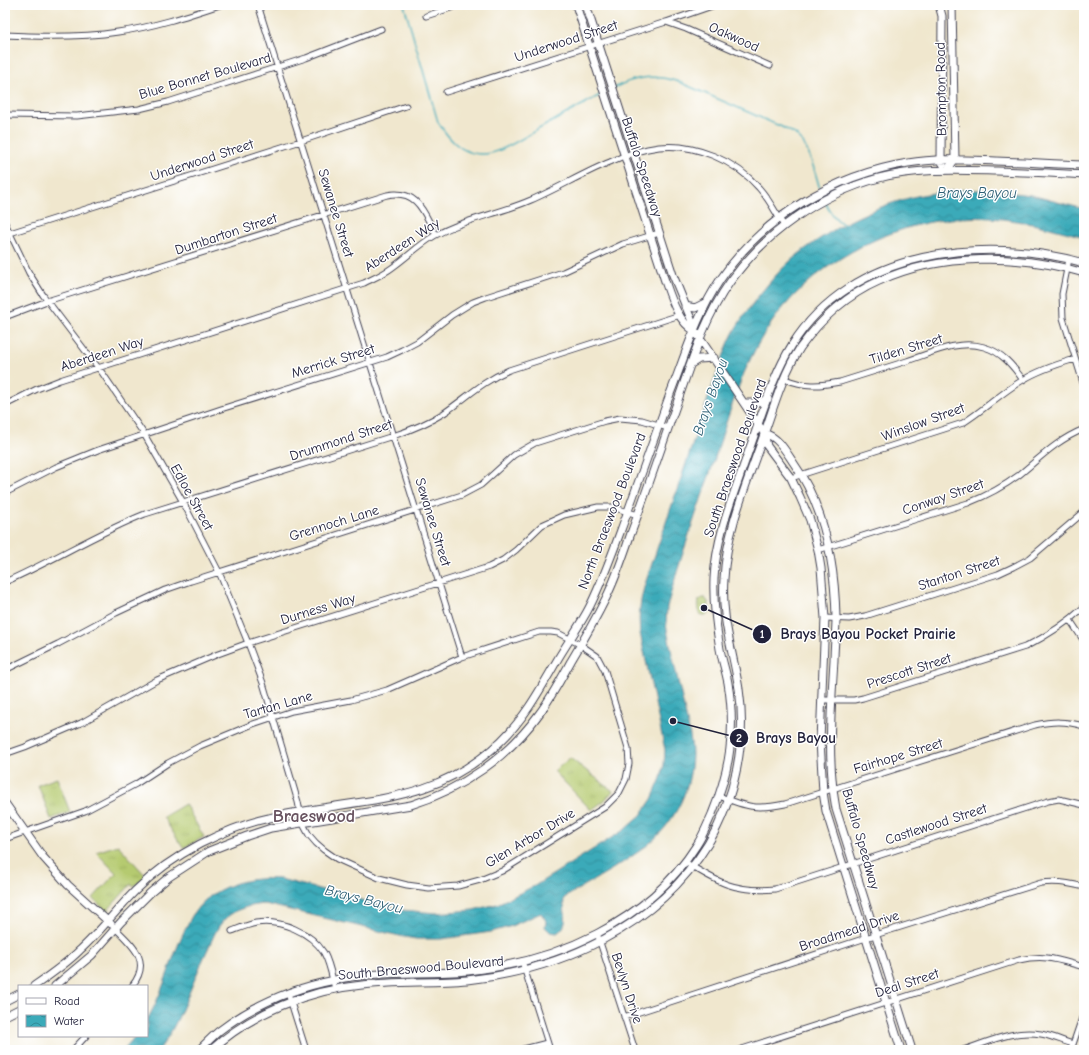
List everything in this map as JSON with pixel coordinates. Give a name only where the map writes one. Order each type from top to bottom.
[{"type":"main road","name":"Buffalo Speedway","points":[[576,5],[665,281],[680,315],[688,328],[694,331],[700,339],[764,433],[767,446],[791,478],[810,520],[818,550],[824,618],[820,741],[822,792],[826,811],[901,1050]]},
{"type":"main road","name":"Buffalo Speedway","points":[[586,5],[659,233],[673,275],[685,306],[692,319],[694,331]]},
{"type":"main road","name":"Brompton Road","points":[[939,5],[942,16],[941,160]]},
{"type":"main road","name":"Brompton Road","points":[[952,5],[955,159]]},
{"type":"main road","points":[[942,80],[953,80]]},
{"type":"main road","points":[[941,160],[947,169],[955,159]]},
{"type":"main road","name":"North Braeswood Boulevard","points":[[35,985],[81,950],[136,890],[153,875],[172,861],[206,842],[239,826],[265,818],[411,793],[434,785],[467,768],[502,740],[522,717],[543,685],[588,609],[609,565],[627,511],[694,331],[707,302],[719,281],[737,257],[754,239],[779,218],[828,188],[856,176],[880,168],[912,162],[955,159],[1084,165]]},
{"type":"main road","points":[[1074,164],[1074,174]]},
{"type":"main road","name":"North Braeswood Boulevard","points":[[56,985],[92,955],[115,928],[150,893],[190,862],[210,851],[240,838],[265,830],[302,822],[411,805],[426,800],[449,790],[473,776],[499,757],[528,729],[550,699],[607,597],[638,515],[700,339],[717,303],[740,269],[756,251],[784,226],[811,208],[860,184],[879,178],[914,172],[947,169],[1084,175]]},
{"type":"main road","name":"South Braeswood Boulevard","points":[[198,1050],[218,1032],[268,1001],[288,993],[333,980],[376,974],[465,971],[495,967],[522,961],[559,950],[619,922],[640,907],[665,885],[697,846],[719,796],[729,762],[732,720],[727,680],[720,649],[714,608],[715,566],[722,528],[758,424],[785,357],[792,345],[816,315],[848,288],[864,278],[882,270],[914,259],[952,252],[1002,250],[1024,251],[1084,263]]},
{"type":"main road","name":"South Braeswood Boulevard","points":[[211,1050],[229,1035],[257,1018],[291,1002],[335,989],[365,984],[463,980],[499,976],[524,970],[556,961],[600,941],[630,924],[650,910],[692,867],[710,841],[728,800],[738,760],[741,720],[739,689],[727,636],[724,614],[724,578],[730,536],[764,433],[792,362],[802,345],[815,329],[838,306],[867,287],[893,275],[914,269],[938,264],[984,259],[1033,261],[1084,273]]},
{"type":"main road","points":[[685,306],[692,308],[699,307],[707,302]]},
{"type":"main road","points":[[691,364],[699,359],[714,359]]},
{"type":"main road","points":[[744,402],[755,403],[768,399]]},
{"type":"main road","name":"Buffalo Speedway","points":[[764,433],[771,435],[781,445],[802,474],[817,509],[829,547],[832,565],[836,619],[830,741],[832,789],[836,809],[912,1050]]},
{"type":"main road","points":[[755,460],[766,454],[774,455]]},
{"type":"main road","points":[[467,768],[473,776]]},
{"type":"main road","points":[[5,803],[43,857],[68,885],[115,928]]},
{"type":"main road","points":[[206,842],[210,851]]},
{"type":"main road","points":[[5,1001],[18,994]]},
{"type":"main road","points":[[5,1016],[18,1010]]},
{"type":"street","points":[[5,35],[37,37],[118,32],[162,23],[220,5]]},
{"type":"street","name":"Sewanee Street","points":[[258,5],[462,657]]},
{"type":"street","points":[[426,16],[460,5]]},
{"type":"street","name":"Underwood Street","points":[[446,92],[715,5]]},
{"type":"street","name":"Oakwood","points":[[666,22],[686,29],[770,66]]},
{"type":"street","name":"Blue Bonnet Boulevard","points":[[5,115],[77,116],[139,109],[197,94],[277,68],[381,28]]},
{"type":"street","name":"Underwood Street","points":[[8,235],[406,106]]},
{"type":"street","name":"Aberdeen Way","points":[[5,405],[37,389],[98,368],[364,283],[384,273],[436,235],[464,222],[520,205],[598,167],[633,153],[660,147],[673,147],[699,151],[712,155],[735,167],[750,179],[768,199],[784,226]]},
{"type":"street","name":"Dumbarton Street","points":[[5,317],[47,301],[387,195],[404,195],[414,199],[419,204],[436,235]]},
{"type":"street","name":"Edloe Street","points":[[5,223],[8,235],[29,273],[47,301],[98,368],[144,434],[183,502],[219,572],[248,643],[273,717],[300,811]]},
{"type":"street","name":"Merrick Street","points":[[5,493],[77,458],[144,434],[387,357],[430,333],[456,312],[473,302],[558,274],[623,244],[659,233]]},
{"type":"street","points":[[1069,259],[1062,294],[1063,318],[1084,386]]},
{"type":"street","name":"Drummond Street","points":[[5,582],[110,529],[145,514],[393,436],[425,424],[483,384],[501,374],[680,315]]},
{"type":"street","name":"Tilden Street","points":[[785,379],[807,385],[822,385],[840,382],[952,347],[972,344],[985,347],[1002,356],[1010,362],[1023,380]]},
{"type":"street","name":"Winslow Street","points":[[791,478],[963,423],[1023,380],[1051,366],[1075,358]]},
{"type":"street","name":"Grennoch Lane","points":[[5,670],[110,616],[184,583],[462,495],[481,485],[514,455],[535,443],[612,419],[635,418],[668,428]]},
{"type":"street","name":"Conway Street","points":[[818,550],[986,496],[1001,488],[1050,448],[1071,434],[1084,429]]},
{"type":"street","name":"Durness Way","points":[[5,754],[25,748],[80,723],[157,680],[218,654],[248,643],[440,584],[489,567],[503,560],[542,525],[564,515],[598,507],[612,507],[638,515]]},
{"type":"street","name":"Stanton Street","points":[[824,618],[836,619],[865,616],[998,574],[1030,558],[1084,512]]},
{"type":"street","name":"Prescott Street","points":[[821,700],[854,700],[863,698],[1008,653],[1043,638],[1070,620],[1084,607]]},
{"type":"street","points":[[1070,620],[1084,641]]},
{"type":"street","name":"Tartan Lane","points":[[5,839],[85,811],[136,784],[168,763],[200,746],[273,717],[307,708],[350,700],[387,690],[462,657],[539,632],[551,632],[570,639]]},
{"type":"street","name":"Glen Arbor Drive","points":[[300,811],[302,822],[309,834],[324,850],[338,859],[366,873],[407,886],[444,887],[470,884],[502,871],[600,810],[614,799],[623,786],[628,773],[628,752],[601,664],[597,656],[570,639]]},
{"type":"street","name":"Fairhope Street","points":[[719,796],[742,805],[752,807],[774,806],[1035,725],[1068,722],[1084,726]]},
{"type":"street","name":"Castlewood Street","points":[[685,862],[713,880],[731,886],[746,890],[775,889],[1048,801],[1059,799],[1084,805]]},
{"type":"street","name":"Broadmead Drive","points":[[624,1018],[866,938],[1041,883],[1048,882],[1071,884],[1084,887]]},
{"type":"street","points":[[232,931],[249,925],[265,922],[277,923],[298,930],[315,942],[323,952],[328,961],[335,989]]},
{"type":"street","points":[[115,928],[132,945],[140,959],[140,973],[133,985]]},
{"type":"street","name":"Bevlyn Drive","points":[[597,933],[635,1050]]},
{"type":"street","name":"Deal Street","points":[[739,1050],[1027,958],[1053,958],[1084,967]]},
{"type":"street","points":[[522,961],[550,1050]]},
{"type":"street","points":[[288,993],[306,1050]]},
{"type":"street","points":[[1071,1050],[1084,1012]]},
{"type":"street","points":[[963,1050],[1008,1035],[1023,1033],[1041,1034],[1073,1044]]},
{"type":"street","points":[[73,1050],[85,1037]]},
{"type":"street","points":[[520,1050],[547,1043]]},
{"type":"green space","points":[[705,598],[708,602],[710,611],[707,615],[701,615],[699,612],[699,600]]},
{"type":"green space","points":[[570,758],[613,791],[604,801],[591,810],[554,771]]},
{"type":"green space","points":[[57,778],[70,812],[51,819],[38,785]]},
{"type":"green space","points":[[185,804],[204,837],[183,848],[163,817]]},
{"type":"green space","points":[[118,845],[146,876],[134,886],[131,884],[106,912],[93,898],[116,873],[96,852]]},
{"type":"water","points":[[963,190],[987,190],[1031,195],[1084,209],[1084,237],[1026,223],[991,218],[960,218],[928,223],[897,231],[867,244],[839,260],[813,279],[790,301],[770,325],[760,340],[737,391],[683,552],[667,607],[666,624],[689,731],[692,755],[691,769],[684,796],[678,808],[662,831],[632,857],[564,898],[565,921],[562,929],[557,933],[550,932],[545,927],[546,921],[541,913],[509,927],[491,932],[441,939],[416,939],[265,904],[239,909],[226,918],[217,930],[180,1015],[167,1039],[159,1050],[124,1050],[135,1037],[148,1037],[148,1018],[154,1008],[185,928],[200,906],[219,890],[243,881],[268,878],[280,879],[401,910],[436,913],[473,910],[497,904],[536,885],[624,830],[641,815],[652,799],[661,778],[665,750],[640,633],[639,614],[641,602],[645,584],[727,346],[742,319],[780,270],[809,246],[822,237],[864,214],[909,198]]},
{"type":"waterway","points":[[404,5],[438,122],[446,134],[456,144],[467,151],[481,154],[495,152],[602,94]]},
{"type":"waterway","points":[[614,88],[638,79],[654,77],[671,79],[782,127],[795,134],[806,148],[820,189]]},
{"type":"waterway","points":[[825,202],[828,209],[844,225]]},
{"type":"place","name":"Brays Bayou Pocket Prairie","points":[[704,608]]},
{"type":"place","name":"Brays Bayou","points":[[673,721]]},
{"type":"district","name":"Braeswood","points":[[314,816]]}]
